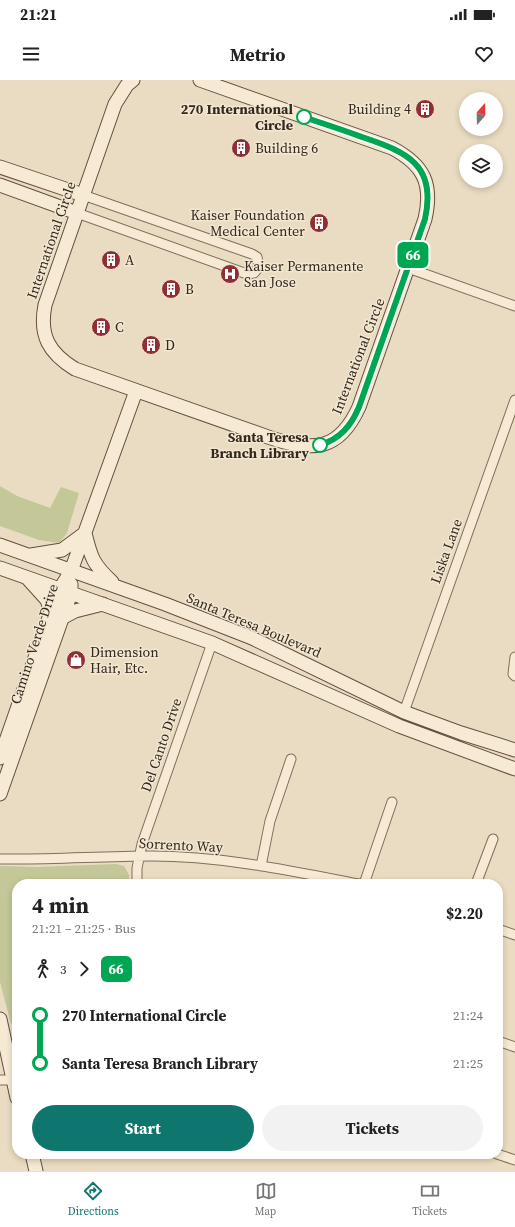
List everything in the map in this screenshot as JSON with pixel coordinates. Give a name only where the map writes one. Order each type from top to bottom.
[{"type":"street","name":"International Circle","points":[[133,80],[127,85],[115,104],[45,305],[43,316],[44,331],[50,347],[62,361],[75,369],[287,443],[309,447],[332,441],[345,431],[354,419],[359,407],[425,219],[429,195],[426,181],[420,168],[405,155],[378,143],[200,80]]},
{"type":"street","points":[[0,167],[252,254],[257,257],[258,267],[254,273],[247,274],[0,185]]},
{"type":"street","points":[[408,268],[515,306]]},
{"type":"street","name":"Camino Verde Drive","points":[[0,758],[65,591],[136,391]]},
{"type":"street","name":"Liska Lane","points":[[404,712],[515,400]]},
{"type":"street","points":[[27,555],[62,550],[85,533],[92,561],[115,586]]},
{"type":"street","name":"Santa Teresa Boulevard","points":[[0,545],[115,586],[258,641],[404,712],[461,734],[515,750]]},
{"type":"street","points":[[0,568],[212,643],[399,726],[515,769]]},
{"type":"street","points":[[27,577],[47,600],[56,615],[104,604]]},
{"type":"street","name":"Camino Verde Drive","points":[[0,794],[56,615]]},
{"type":"street","name":"Del Canto Drive","points":[[137,879],[139,856],[144,836],[212,643]]},
{"type":"street","points":[[515,658],[513,674],[515,676]]},
{"type":"street","points":[[261,866],[270,821],[291,759]]},
{"type":"street","points":[[366,879],[392,802]]},
{"type":"street","points":[[478,879],[493,838]]},
{"type":"street","name":"Sorrento Way","points":[[0,859],[37,860],[139,856],[241,862],[332,879]]},
{"type":"street","points":[[503,931],[515,935]]},
{"type":"street","points":[[0,1019],[10,1080]]},
{"type":"street","points":[[503,1043],[515,1047]]},
{"type":"street","points":[[503,1156],[515,1160]]},
{"type":"street","points":[[33,1159],[36,1171]]},
{"type":"green space","points":[[0,486],[17,496],[50,508],[61,487],[79,493],[67,533],[59,543],[39,540],[0,526]]},
{"type":"green space","points":[[116,864],[124,866],[129,875],[129,879],[12,879],[11,1024],[0,982],[0,866],[37,867]]},
{"type":"bus line","name":"66","points":[[304,117],[392,148],[405,155],[420,168],[426,181],[429,195],[425,219],[354,419],[345,431],[332,441],[320,445]]},
{"type":"place","name":"Building 4","points":[[425,109]]},
{"type":"place","name":"270 International Circle","points":[[304,117]]},
{"type":"place","name":"Building 6","points":[[241,148]]},
{"type":"place","name":"Kaiser Foundation Medical Center","points":[[319,223]]},
{"type":"place","name":"A","points":[[111,260]]},
{"type":"place","name":"Kaiser Permanente San Jose","points":[[230,274]]},
{"type":"place","name":"B","points":[[171,289]]},
{"type":"place","name":"C","points":[[101,327]]},
{"type":"place","name":"D","points":[[151,345]]},
{"type":"place","name":"Santa Teresa Branch Library","points":[[320,445]]},
{"type":"place","name":"Dimension Hair, Etc.","points":[[76,660]]}]
